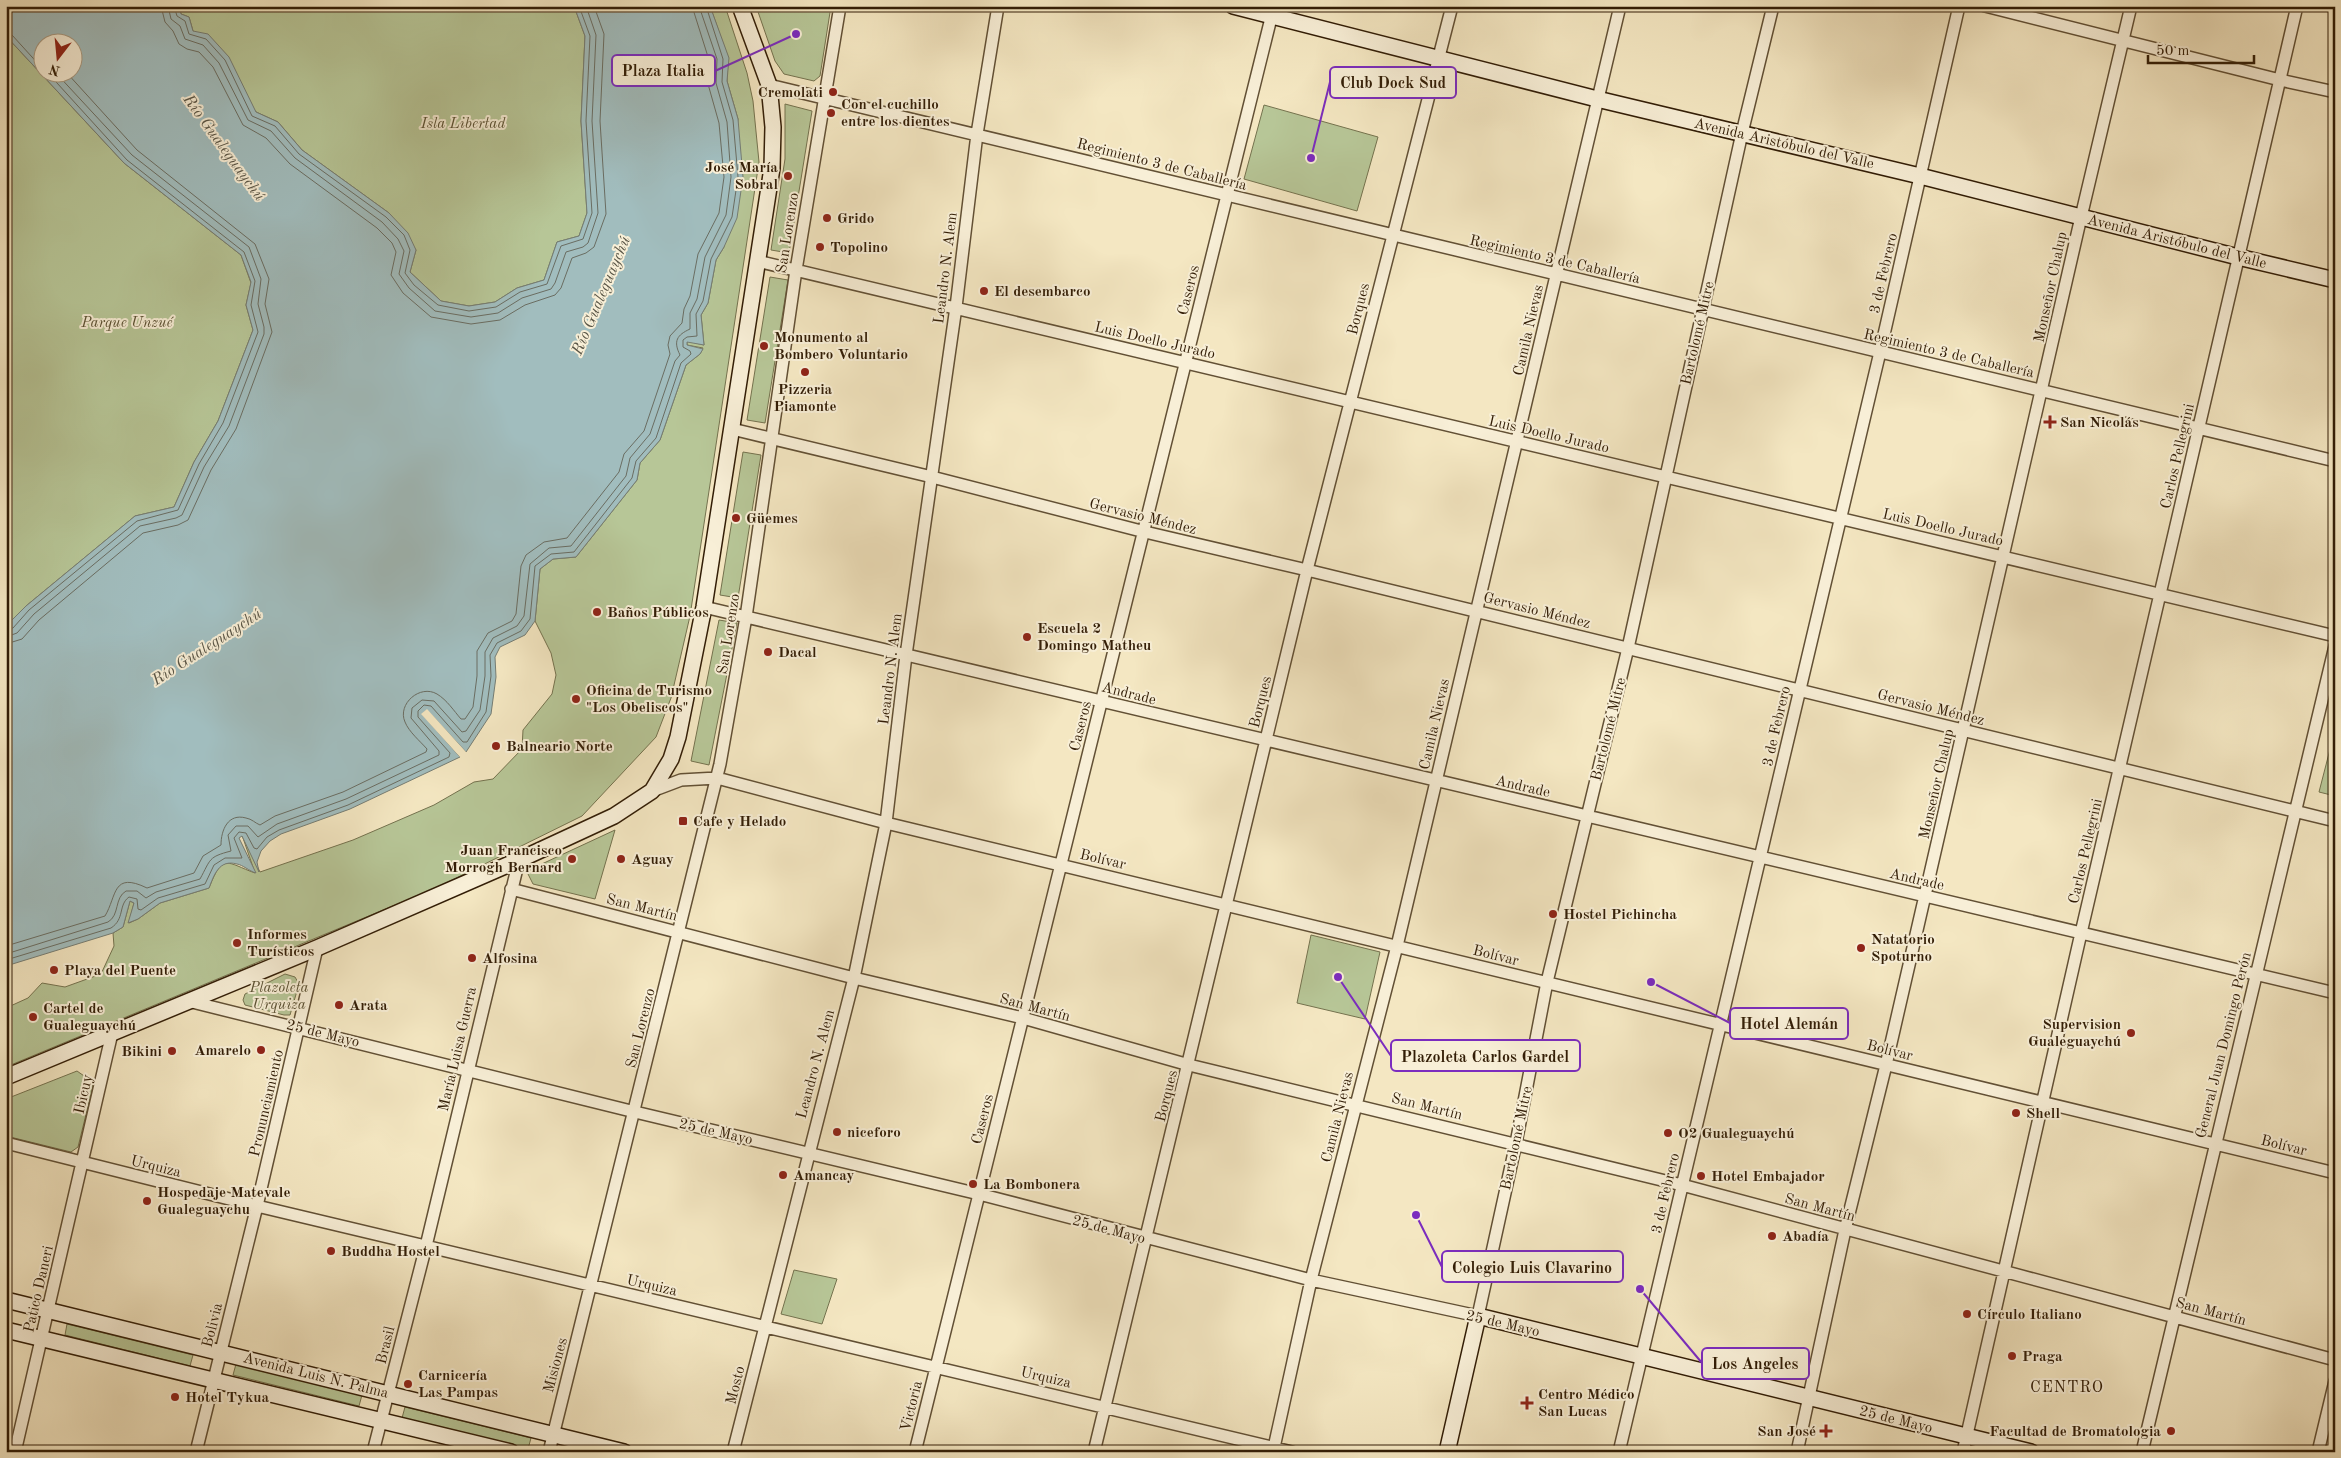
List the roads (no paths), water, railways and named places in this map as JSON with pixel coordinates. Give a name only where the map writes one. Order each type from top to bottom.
[{"type":"main road","points":[[6,1077],[317,948],[519,860],[614,816],[652,791],[671,759],[678,737],[704,607],[772,168],[769,84],[740,6]]},
{"type":"main road","name":"Avenida Aristóbulo del Valle","points":[[1233,6],[1273,11],[1438,59],[1920,176],[2335,280]]},
{"type":"main road","name":"Avenida Luis N. Palma","points":[[6,1300],[388,1392],[553,1436],[624,1452]]},
{"type":"main road","name":"25 de Mayo","points":[[1478,1316],[2031,1452]]},
{"type":"main road","name":"Bartolomé Mitre","points":[[1447,1452],[1478,1316]]},
{"type":"main road","name":"Avenida Luis N. Palma","points":[[6,1330],[511,1452]]},
{"type":"street","name":"San Lorenzo","points":[[591,1286],[718,778],[746,617],[796,270],[840,6]]},
{"type":"street","name":"Leandro N. Alem","points":[[765,1326],[854,978],[886,823],[906,655],[956,308],[977,134],[998,6]]},
{"type":"street","name":"Borques","points":[[1094,1452],[1107,1407],[1307,570],[1452,6]]},
{"type":"street","name":"Camila Nievas","points":[[1273,1450],[1311,1280],[1397,946],[1620,6]]},
{"type":"street","name":"Bartolomé Mitre","points":[[1478,1316],[1516,1143],[1547,982],[1628,648],[1742,133],[1773,6]]},
{"type":"street","name":"3 de Febrero","points":[[1619,1452],[1880,352],[1959,6]]},
{"type":"street","points":[[1985,6],[2335,92]]},
{"type":"street","name":"Monseñor Chalup","points":[[1797,1452],[1845,1230],[1886,1065],[2042,391],[2080,217],[2131,6]]},
{"type":"street","name":"Carlos Pellegrini","points":[[1963,1452],[2081,933],[2297,6]]},
{"type":"street","name":"Caseros","points":[[936,1366],[1101,701],[1145,532],[1273,11]]},
{"type":"street","name":"Regimiento 3 de Caballería","points":[[769,84],[2335,461]]},
{"type":"street","name":"Luis Doello Jurado","points":[[757,261],[2335,636]]},
{"type":"street","name":"Gervasio Méndez","points":[[732,429],[932,476],[1145,532],[1477,611],[2335,821]]},
{"type":"street","name":"Andrade","points":[[704,607],[1265,742],[2335,993]]},
{"type":"street","name":"General Juan Domingo Perón","points":[[2142,1452],[2335,646]]},
{"type":"street","name":"Bolívar","points":[[652,791],[681,780],[718,778],[886,823],[1228,904],[2335,1173]]},
{"type":"street","name":"María Luisa Guerra","points":[[426,1246],[519,860]]},
{"type":"street","name":"San Martín","points":[[511,889],[854,978],[1023,1018],[1189,1065],[1516,1143],[1682,1185],[2335,1360]]},
{"type":"street","name":"Pronunciamiento","points":[[257,1206],[317,948]]},
{"type":"street","name":"25 de Mayo","points":[[188,1001],[635,1112],[979,1194],[1146,1239],[1311,1280],[1478,1316]]},
{"type":"street","name":"Ibicuy","points":[[82,1162],[112,1033]]},
{"type":"street","name":"Urquiza","points":[[6,1143],[257,1206],[1107,1407],[1273,1450],[1292,1452]]},
{"type":"street","name":"Patico Daneri","points":[[15,1452],[50,1310],[82,1162]]},
{"type":"street","name":"Bolivia","points":[[196,1452],[257,1206]]},
{"type":"street","name":"Brasil","points":[[373,1452],[426,1246]]},
{"type":"street","name":"Misiones","points":[[549,1452],[591,1286]]},
{"type":"street","name":"Mosto","points":[[734,1452],[765,1326]]},
{"type":"street","name":"Victoria","points":[[915,1452],[936,1366]]},
{"type":"street","points":[[2318,1452],[2335,1381]]},
{"type":"water","name":"Río Gualeguaychú","points":[[6,6],[179,6],[181,14],[189,17],[193,31],[208,34],[229,57],[256,112],[278,122],[302,150],[389,213],[408,233],[416,250],[410,272],[441,301],[469,306],[495,302],[517,288],[544,280],[557,242],[579,236],[587,213],[581,121],[585,36],[574,6],[710,6],[729,58],[727,81],[738,119],[743,177],[737,218],[716,260],[708,303],[701,315],[704,345],[687,342],[687,345],[703,349],[700,354],[686,365],[660,440],[640,463],[637,480],[576,557],[553,559],[540,569],[535,621],[525,635],[500,647],[495,657],[496,677],[491,714],[466,752],[427,710],[422,714],[460,757],[350,809],[281,834],[270,841],[261,851],[257,862],[259,872],[242,836],[239,838],[256,873],[239,865],[226,864],[218,869],[209,888],[160,903],[138,919],[128,923],[134,903],[130,901],[123,927],[113,933],[6,966],[6,626],[26,606],[135,516],[174,507],[194,462],[218,421],[253,330],[246,305],[251,282],[241,255],[124,163],[49,82],[82,82],[82,32],[32,32],[32,64],[6,36]]},
{"type":"place","name":"Plaza Italia","points":[[796,34]]},
{"type":"place","name":"Cremolati","points":[[833,92]]},
{"type":"place","name":"Con el cuchillo entre los dientes","points":[[831,113]]},
{"type":"place","name":"Club Dock Sud","points":[[1311,158]]},
{"type":"place","name":"José María Sobral","points":[[788,176]]},
{"type":"place","name":"Grido","points":[[827,218]]},
{"type":"place","name":"Topolino","points":[[820,247]]},
{"type":"place","name":"El desembarco","points":[[984,291]]},
{"type":"place","name":"Monumento al Bombero Voluntario","points":[[764,346]]},
{"type":"place","name":"Pizzeria Piamonte","points":[[805,372]]},
{"type":"place","name":"San Nicolás","points":[[2050,422]]},
{"type":"place","name":"Güemes","points":[[736,518]]},
{"type":"place","name":"Baños Públicos","points":[[597,612]]},
{"type":"place","name":"Escuela 2 Domingo Matheu","points":[[1027,637]]},
{"type":"place","name":"Dacal","points":[[768,652]]},
{"type":"place","name":"Oficina de Turismo \"Los Obeliscos\"","points":[[576,699]]},
{"type":"place","name":"Balneario Norte","points":[[496,746]]},
{"type":"place","name":"Cafe y Helado","points":[[683,821]]},
{"type":"place","name":"Juan Francisco Morrogh Bernard","points":[[572,859]]},
{"type":"place","name":"Aguay","points":[[621,859]]},
{"type":"place","name":"Hostel Pichincha","points":[[1553,914]]},
{"type":"place","name":"Informes Turísticos","points":[[237,943]]},
{"type":"place","name":"Natatorio Spoturno","points":[[1861,948]]},
{"type":"place","name":"Alfosina","points":[[472,958]]},
{"type":"place","name":"Playa del Puente","points":[[54,970]]},
{"type":"place","name":"Plazoleta Carlos Gardel","points":[[1338,977]]},
{"type":"place","name":"Hotel Alemán","points":[[1651,982]]},
{"type":"place","name":"Arata","points":[[339,1005]]},
{"type":"place","name":"Cartel de Gualeguaychú","points":[[33,1017]]},
{"type":"place","name":"Supervision Gualeguaychú","points":[[2131,1033]]},
{"type":"place","name":"Amarelo","points":[[261,1050]]},
{"type":"place","name":"Bikini","points":[[172,1051]]},
{"type":"place","name":"Shell","points":[[2016,1113]]},
{"type":"place","name":"niceforo","points":[[837,1132]]},
{"type":"place","name":"O2 Gualeguaychú","points":[[1668,1133]]},
{"type":"place","name":"Amancay","points":[[783,1175]]},
{"type":"place","name":"Hotel Embajador","points":[[1701,1176]]},
{"type":"place","name":"La Bombonera","points":[[973,1184]]},
{"type":"place","name":"Hospedaje Matevale Gualeguaychu","points":[[147,1201]]},
{"type":"place","name":"Colegio Luis Clavarino","points":[[1416,1215]]},
{"type":"place","name":"Abadía","points":[[1772,1236]]},
{"type":"place","name":"Buddha Hostel","points":[[331,1251]]},
{"type":"place","name":"Los Angeles","points":[[1640,1289]]},
{"type":"place","name":"Círculo Italiano","points":[[1967,1314]]},
{"type":"place","name":"Praga","points":[[2012,1356]]},
{"type":"place","name":"Carnicería Las Pampas","points":[[408,1384]]},
{"type":"place","name":"Hotel Tykua","points":[[175,1397]]},
{"type":"place","name":"Centro Médico San Lucas","points":[[1527,1403]]},
{"type":"place","name":"San José","points":[[1826,1431]]},
{"type":"place","name":"Facultad de Bromatologia","points":[[2171,1431]]},
{"type":"district","name":"CENTRO","points":[[2067,1386]]},
{"type":"park label","name":"Isla Libertad","points":[[463,123]]},
{"type":"park label","name":"Parque Unzué","points":[[127,322]]},
{"type":"park label","name":"Plazoleta Urquiza","points":[[279,996]]}]
